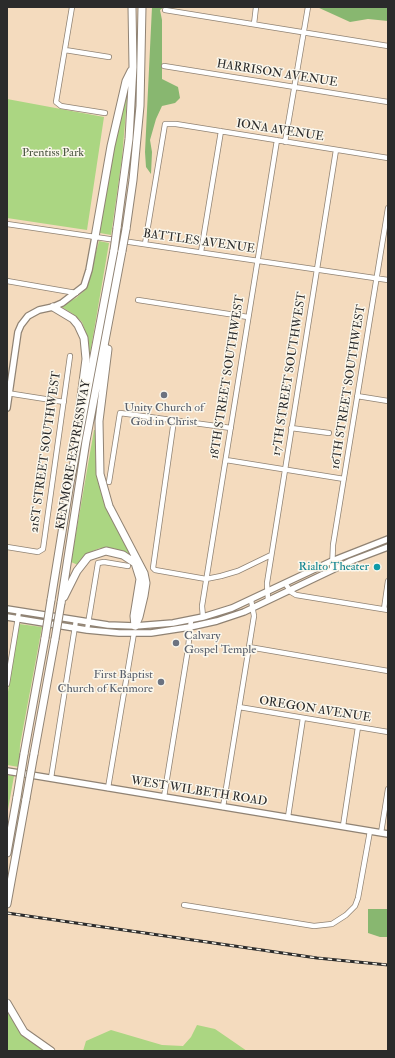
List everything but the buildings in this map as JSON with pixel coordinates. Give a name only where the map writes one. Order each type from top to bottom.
[{"type":"highway","name":"KENMORE EXPRESSWAY","points":[[7,853],[45,638],[70,483],[114,250],[129,139],[133,67],[132,7]]},
{"type":"highway","name":"KENMORE EXPRESSWAY","points":[[7,904],[55,639],[86,441],[126,229],[138,128],[142,68],[142,7]]},
{"type":"highway","points":[[95,237],[117,117],[126,81],[133,67]]},
{"type":"highway","points":[[113,298],[99,421],[98,463],[101,484],[109,506],[144,573],[146,583],[144,596],[140,617],[134,630]]},
{"type":"highway","points":[[53,307],[67,314],[78,325],[84,338],[86,359],[70,483]]},
{"type":"highway","points":[[61,603],[77,571],[88,557],[101,552],[117,552],[135,563],[140,579],[134,616],[134,630]]},
{"type":"highway","points":[[7,1003],[24,1032],[51,1051]]},
{"type":"main road","points":[[7,408],[18,332],[21,325],[34,313],[53,307],[76,293],[86,281],[95,237]]},
{"type":"main road","points":[[7,609],[134,630],[191,620],[251,600],[332,561],[388,539]]},
{"type":"main road","points":[[7,617],[87,630],[134,630],[190,627],[217,621],[252,608],[332,570],[388,547]]},
{"type":"main road","name":"WEST WILBETH ROAD","points":[[7,771],[388,834]]},
{"type":"street","points":[[72,7],[56,100],[61,106],[104,113]]},
{"type":"street","points":[[254,24],[256,7]]},
{"type":"street","points":[[285,142],[308,7]]},
{"type":"street","points":[[165,10],[388,46]]},
{"type":"street","points":[[65,50],[109,57]]},
{"type":"street","name":"HARRISON AVENUE","points":[[164,66],[388,102]]},
{"type":"street","name":"IONA AVENUE","points":[[145,244],[165,124],[168,123],[388,158]]},
{"type":"street","points":[[201,252],[220,131]]},
{"type":"street","name":"18TH STREET SOUTHWEST","points":[[203,617],[202,606],[206,578],[277,140]]},
{"type":"street","name":"17TH STREET SOUTHWEST","points":[[268,600],[267,592],[271,555],[336,150]]},
{"type":"street","name":"16TH STREET SOUTHWEST","points":[[332,570],[344,479],[388,208]]},
{"type":"street","name":"BATTLES AVENUE","points":[[7,224],[388,280]]},
{"type":"street","points":[[7,281],[76,293]]},
{"type":"street","points":[[138,300],[248,317]]},
{"type":"street","name":"21ST STREET SOUTHWEST","points":[[7,547],[42,551],[70,356]]},
{"type":"street","points":[[8,393],[64,402]]},
{"type":"street","points":[[357,396],[388,401]]},
{"type":"street","points":[[109,482],[120,413],[231,428]]},
{"type":"street","points":[[174,420],[153,568],[155,570],[206,578],[222,576],[238,571],[271,555]]},
{"type":"street","points":[[292,428],[329,433]]},
{"type":"street","points":[[226,460],[344,479]]},
{"type":"street","points":[[87,630],[98,563],[104,562],[128,566]]},
{"type":"street","points":[[286,583],[290,590],[296,595],[386,610],[388,581]]},
{"type":"street","points":[[223,807],[254,616],[251,600]]},
{"type":"street","points":[[7,684],[19,611]]},
{"type":"street","points":[[51,778],[76,620]]},
{"type":"street","points":[[164,797],[188,649],[191,620]]},
{"type":"street","points":[[108,788],[134,630]]},
{"type":"street","points":[[249,648],[388,670]]},
{"type":"street","name":"OREGON AVENUE","points":[[239,707],[388,732]]},
{"type":"street","points":[[288,818],[303,718]]},
{"type":"street","points":[[343,826],[358,727]]},
{"type":"street","points":[[382,833],[388,789]]},
{"type":"street","points":[[184,905],[314,926],[332,924],[346,915],[354,906],[358,898],[370,831]]},
{"type":"green space","points":[[152,7],[164,7],[160,10],[162,20],[162,79],[178,87],[180,98],[175,103],[162,106],[156,119],[150,140],[152,152],[151,174],[146,167],[145,152]]},
{"type":"green space","points":[[317,7],[388,7],[388,21],[368,19],[350,22]]},
{"type":"green space","points":[[128,87],[122,158],[111,235],[100,233],[99,227],[111,156]]},
{"type":"green space","name":"Prentiss Park","points":[[7,99],[104,117],[87,230],[7,218]]},
{"type":"green space","points":[[99,241],[109,243],[90,354],[88,353],[88,339],[82,322],[60,306],[76,298],[86,289]]},
{"type":"green space","points":[[94,430],[96,430],[95,450],[97,476],[105,503],[120,534],[136,561],[127,554],[113,548],[100,548],[88,553],[78,565],[71,562]]},
{"type":"green space","points":[[19,624],[42,627],[20,745],[19,767],[7,765],[7,698]]},
{"type":"green space","points":[[7,775],[14,776],[7,815]]},
{"type":"green space","points":[[368,909],[388,909],[388,937],[380,937],[368,933]]},
{"type":"green space","points":[[7,1010],[21,1032],[45,1051],[7,1051]]},
{"type":"green space","points":[[197,1025],[215,1029],[247,1051],[83,1051],[86,1041],[111,1030],[162,1045],[183,1046],[191,1037]]},
{"type":"railway","points":[[7,913],[317,958],[388,965]]},
{"type":"place","name":"Unity Church of God in Christ","points":[[164,395]]},
{"type":"place","name":"Rialto Theater","points":[[377,567]]},
{"type":"place","name":"Calvary Gospel Temple","points":[[176,643]]},
{"type":"place","name":"First Baptist Church of Kenmore","points":[[161,682]]}]
